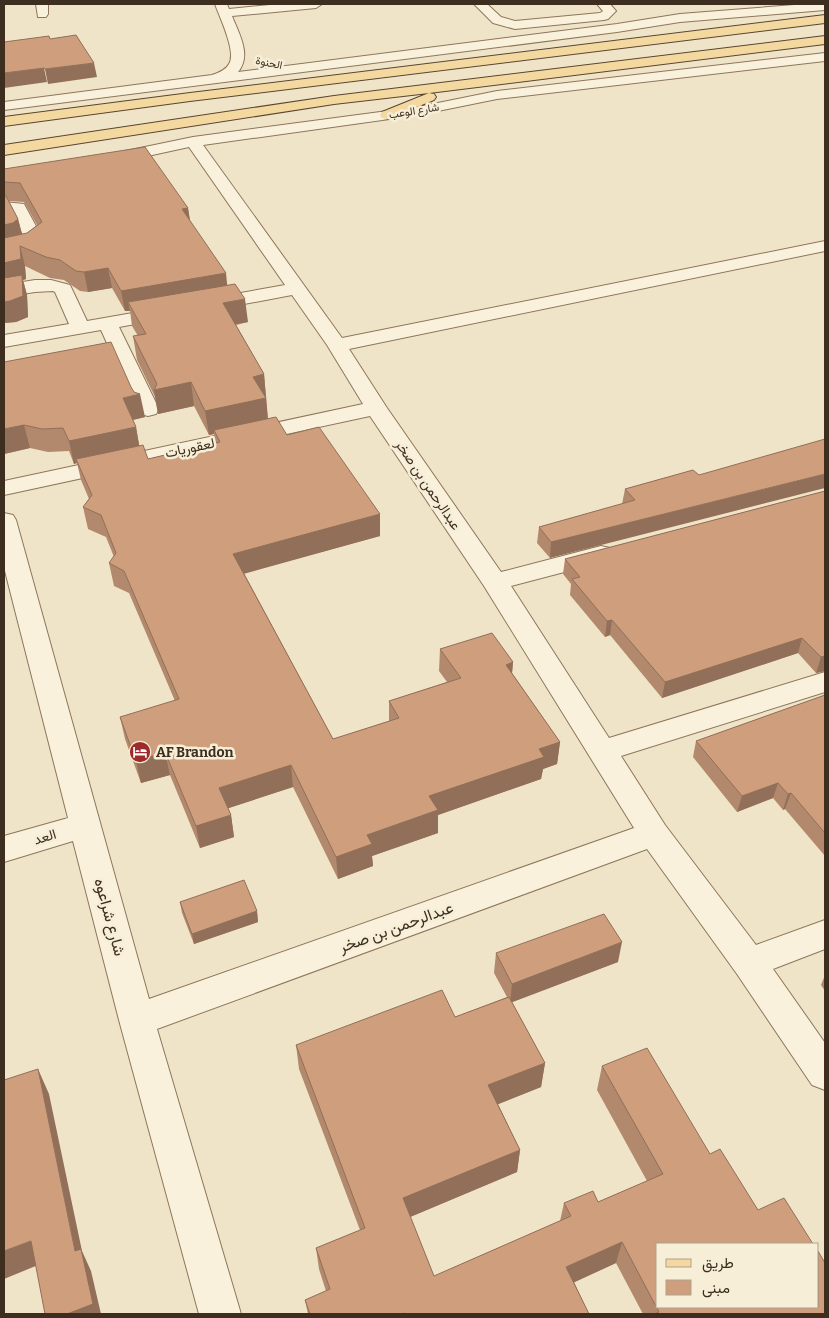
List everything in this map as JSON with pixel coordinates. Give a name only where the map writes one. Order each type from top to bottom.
[{"type":"main road","points":[[4,122],[190,97],[825,19]]},
{"type":"main road","points":[[617,28],[764,26]]},
{"type":"main road","name":"شارع الوعب","points":[[4,150],[324,101],[825,40]]},
{"type":"main road","points":[[387,115],[459,84]]},
{"type":"main road","points":[[4,137],[118,118],[190,97]]},
{"type":"main road","points":[[4,150],[97,155],[141,153]]},
{"type":"street","points":[[222,8],[316,4]]},
{"type":"street","points":[[480,4],[496,20],[508,24],[523,25],[604,16],[610,11],[602,4]]},
{"type":"street","points":[[4,106],[617,28],[680,18],[825,6]]},
{"type":"street","name":"الحنوة","points":[[216,79],[236,67],[238,51],[222,8]]},
{"type":"street","points":[[548,10],[561,21]]},
{"type":"street","name":"الحنوة","points":[[238,51],[252,61],[262,64],[303,67]]},
{"type":"street","name":"شارع الوعب","points":[[141,153],[193,142],[387,115],[497,95],[825,57]]},
{"type":"street","name":"عبدالرحمن بن صخر","points":[[193,142],[337,344],[376,408],[495,582],[654,834],[750,964],[825,1074]]},
{"type":"street","points":[[4,207],[18,208],[35,241],[24,248],[4,252]]},
{"type":"street","points":[[337,344],[825,246]]},
{"type":"street","points":[[4,291],[50,284],[59,286],[63,289],[81,328]]},
{"type":"street","points":[[4,341],[108,324],[297,288]]},
{"type":"street","points":[[108,324],[148,408]]},
{"type":"street","name":"لعقوريات","points":[[4,488],[376,408]]},
{"type":"street","name":"شارع شراعوه","points":[[4,520],[137,1020],[220,1314]]},
{"type":"street","points":[[495,582],[618,550]]},
{"type":"street","points":[[602,751],[825,682]]},
{"type":"street","name":"العد","points":[[4,849],[86,825]]},
{"type":"street","name":"عبدالرحمن بن صخر","points":[[137,1020],[654,834]]},
{"type":"street","points":[[750,964],[825,934]]},
{"type":"building","points":[[76,35],[94,63],[4,73],[4,42],[49,36],[50,39]]},
{"type":"building","points":[[145,147],[188,208],[182,209],[226,273],[121,291],[108,268],[84,272],[76,271],[60,260],[46,257],[20,246],[21,259],[4,263],[4,238],[27,233],[42,222],[20,183],[4,182],[4,169]]},
{"type":"building","points":[[4,195],[18,219],[13,223],[4,225]]},
{"type":"building","points":[[22,275],[23,296],[4,302],[4,278]]},
{"type":"building","points":[[235,284],[245,299],[223,303],[264,374],[253,377],[266,398],[205,411],[191,382],[154,390],[157,384],[133,336],[146,334],[128,302]]},
{"type":"building","points":[[111,342],[131,387],[134,392],[140,394],[123,398],[136,427],[69,441],[63,428],[42,429],[24,425],[4,429],[4,362]]},
{"type":"building","points":[[276,417],[287,435],[319,427],[380,514],[233,554],[333,739],[399,718],[389,701],[461,678],[440,649],[492,633],[513,662],[506,665],[560,742],[539,749],[544,757],[429,796],[438,810],[367,835],[372,844],[336,857],[291,765],[219,788],[231,815],[196,826],[165,752],[136,761],[120,717],[179,699],[124,571],[109,563],[116,553],[101,515],[83,507],[92,495],[76,459],[143,445],[148,459],[220,442],[214,430]]},
{"type":"building","points":[[825,439],[825,474],[551,542],[539,527],[635,500],[625,489],[693,470],[699,475]]},
{"type":"building","points":[[825,491],[825,656],[821,657],[802,638],[665,682],[612,620],[607,621],[572,579],[580,577],[565,559]]},
{"type":"building","points":[[825,695],[825,833],[791,793],[788,794],[778,783],[742,796],[696,741]]},
{"type":"building","points":[[244,880],[257,911],[192,934],[180,902]]},
{"type":"building","points":[[604,914],[622,942],[512,984],[496,953]]},
{"type":"building","points":[[442,990],[455,1017],[509,997],[545,1063],[488,1085],[520,1150],[403,1198],[434,1276],[571,1216],[564,1203],[593,1191],[598,1202],[663,1174],[602,1066],[647,1048],[710,1154],[720,1149],[758,1210],[784,1198],[812,1243],[656,1243],[656,1306],[622,1242],[566,1267],[589,1314],[310,1314],[305,1300],[330,1289],[316,1248],[365,1228],[296,1045]]},
{"type":"building","points":[[38,1069],[75,1251],[81,1249],[93,1304],[67,1314],[45,1314],[31,1241],[4,1251],[4,1080]]},
{"type":"building","points":[[819,1253],[825,1263],[825,1314],[654,1314],[659,1312],[657,1308],[819,1308]]},
{"type":"place","name":"AF Brandon","points":[[140,752]]}]
